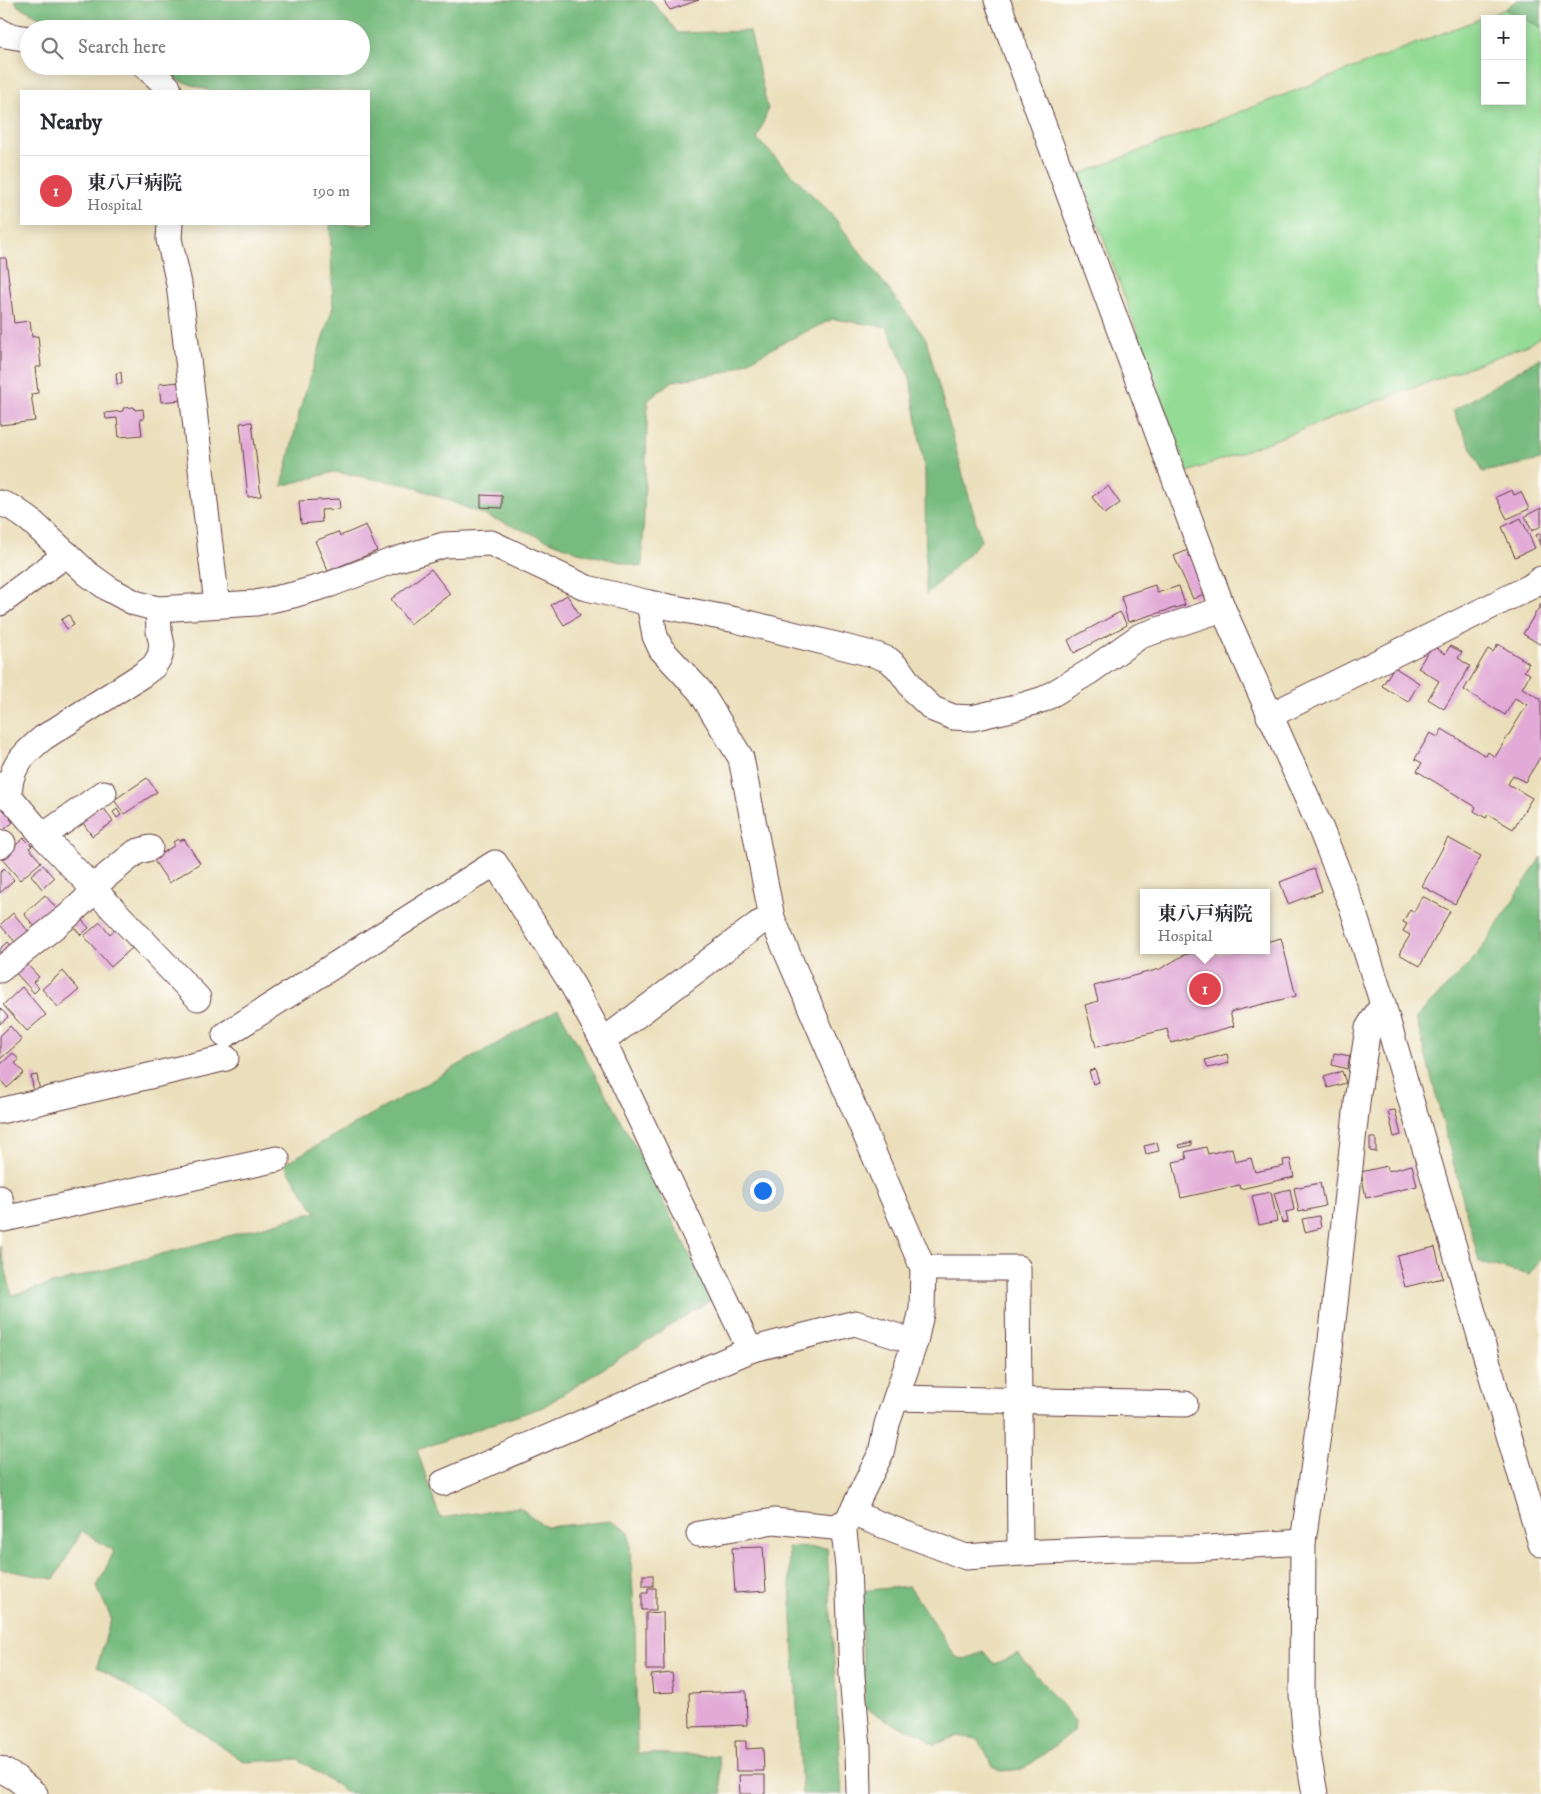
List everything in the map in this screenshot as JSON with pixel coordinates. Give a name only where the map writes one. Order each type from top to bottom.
[{"type":"street","points":[[997,0],[1223,609],[1320,828],[1348,898],[1383,1004],[1541,1544]]},
{"type":"street","points":[[0,32],[5,35],[20,38]]},
{"type":"street","points":[[155,75],[169,90]]},
{"type":"street","points":[[170,225],[169,239],[179,284],[217,604]]},
{"type":"street","points":[[0,503],[13,508],[31,521],[88,574],[109,589],[135,603],[158,609],[256,603],[331,584],[389,562],[444,545],[491,543],[587,588],[649,603],[736,620],[876,655],[889,660],[899,669],[916,692],[933,709],[954,717],[963,718],[972,718],[1012,709],[1044,699],[1089,672],[1140,636],[1223,609]]},
{"type":"street","points":[[0,603],[67,554]]},
{"type":"street","points":[[1269,716],[1530,587],[1541,579]]},
{"type":"street","points":[[649,603],[655,636],[661,649],[700,691],[741,758],[772,918],[922,1268],[922,1309],[915,1342],[887,1424],[881,1453],[847,1518],[852,1676],[858,1748],[858,1794]]},
{"type":"street","points":[[158,609],[162,645],[160,656],[154,666],[43,738],[28,750],[12,772],[5,792],[43,836],[198,998]]},
{"type":"street","points":[[43,836],[104,793]]},
{"type":"street","points":[[0,970],[68,916],[86,898],[93,887],[136,852],[150,848]]},
{"type":"street","points":[[0,1111],[225,1046],[495,863],[573,986],[603,1041],[750,1350]]},
{"type":"street","points":[[603,1041],[758,924],[772,918]]},
{"type":"street","points":[[1315,1794],[1306,1742],[1302,1694],[1303,1542],[1330,1349],[1366,1038],[1368,1028],[1383,1004]]},
{"type":"street","points":[[0,1198],[4,1219],[277,1159]]},
{"type":"street","points":[[922,1268],[1018,1268],[1020,1553]]},
{"type":"street","points":[[444,1483],[750,1350],[855,1323],[915,1342]]},
{"type":"street","points":[[896,1398],[1185,1404]]},
{"type":"street","points":[[847,1518],[966,1557],[1020,1553],[1193,1549],[1303,1542]]},
{"type":"street","points":[[699,1534],[774,1521],[833,1527],[847,1518]]},
{"type":"street","points":[[0,1769],[16,1778],[35,1794]]},
{"type":"green space","points":[[15,0],[651,0],[678,33],[750,31],[768,110],[757,139],[833,216],[926,339],[981,541],[926,595],[925,472],[910,378],[887,327],[833,319],[782,343],[729,372],[673,381],[648,400],[642,567],[578,552],[409,485],[334,472],[282,486],[301,405],[333,307],[330,225],[370,225],[370,90],[207,90],[163,75],[370,75],[370,20],[45,20],[18,6]]},
{"type":"green space","points":[[1517,0],[1541,0],[1541,27],[1526,20],[1526,15],[1517,15],[1505,9]]},
{"type":"green space","points":[[1505,9],[1517,15],[1490,15]]},
{"type":"green space","points":[[1481,18],[1481,105],[1526,105],[1526,20],[1541,27],[1541,336],[1528,345],[1188,472],[1080,174]]},
{"type":"green space","points":[[1541,357],[1541,460],[1483,472],[1453,411]]},
{"type":"green space","points":[[1541,857],[1541,1258],[1529,1275],[1479,1262],[1416,1018],[1479,953]]},
{"type":"green space","points":[[558,1009],[635,1146],[712,1299],[543,1407],[417,1450],[440,1518],[519,1507],[546,1527],[611,1521],[629,1532],[635,1624],[637,1753],[719,1756],[722,1794],[350,1794],[298,1759],[245,1762],[175,1715],[97,1667],[111,1618],[97,1587],[114,1551],[82,1531],[54,1579],[0,1569],[0,1246],[12,1295],[316,1212],[284,1164]]},
{"type":"green space","points":[[788,1547],[827,1548],[842,1794],[802,1794]]},
{"type":"green space","points":[[909,1586],[956,1657],[965,1660],[983,1651],[994,1664],[1018,1654],[1075,1721],[1074,1731],[1024,1769],[1001,1771],[992,1767],[979,1739],[956,1736],[934,1745],[921,1733],[895,1725],[865,1708],[860,1591]]},
{"type":"building","points":[[663,0],[699,0],[670,10]]},
{"type":"building","points":[[0,258],[6,258],[14,323],[30,321],[32,337],[38,336],[41,367],[35,367],[38,393],[31,394],[35,421],[0,425]]},
{"type":"building","points":[[121,372],[122,384],[117,384],[116,373]]},
{"type":"building","points":[[180,382],[182,400],[161,402],[159,384]]},
{"type":"building","points":[[134,407],[135,410],[143,409],[144,419],[140,419],[142,435],[119,437],[117,418],[106,419],[105,413],[123,411],[123,408]]},
{"type":"building","points":[[252,422],[261,496],[248,497],[240,423]]},
{"type":"building","points":[[1108,486],[1120,503],[1105,514],[1092,497]]},
{"type":"building","points":[[1512,490],[1514,495],[1521,492],[1529,509],[1507,519],[1496,497]]},
{"type":"building","points":[[481,495],[502,496],[502,508],[481,507]]},
{"type":"building","points":[[339,499],[340,509],[321,510],[322,522],[301,524],[299,501]]},
{"type":"building","points":[[1541,508],[1541,526],[1532,531],[1525,516]]},
{"type":"building","points":[[1521,518],[1535,548],[1515,557],[1502,527]]},
{"type":"building","points":[[366,525],[377,551],[328,571],[315,541],[338,532],[340,536]]},
{"type":"building","points":[[1541,533],[1541,547],[1536,535]]},
{"type":"building","points":[[1188,550],[1206,593],[1193,599],[1174,556]]},
{"type":"building","points":[[431,569],[450,594],[410,624],[391,599]]},
{"type":"building","points":[[1155,585],[1157,593],[1179,586],[1185,605],[1128,622],[1121,596]]},
{"type":"building","points":[[567,595],[580,615],[564,625],[551,605]]},
{"type":"building","points":[[1541,604],[1541,645],[1523,634]]},
{"type":"building","points":[[1120,612],[1127,625],[1074,653],[1068,640]]},
{"type":"building","points":[[69,615],[74,625],[67,629],[61,620]]},
{"type":"building","points":[[1498,644],[1529,663],[1524,671],[1530,674],[1522,688],[1541,699],[1541,756],[1525,782],[1513,775],[1508,784],[1532,798],[1513,829],[1488,814],[1486,818],[1474,811],[1476,807],[1417,771],[1422,763],[1415,759],[1430,733],[1438,737],[1442,729],[1486,756],[1488,752],[1495,757],[1527,705],[1515,698],[1505,715],[1464,690],[1488,649],[1493,652]]},
{"type":"building","points":[[1432,645],[1445,654],[1450,646],[1462,652],[1458,658],[1470,666],[1444,709],[1428,699],[1439,681],[1418,668]]},
{"type":"building","points":[[1394,667],[1419,683],[1408,702],[1382,686]]},
{"type":"building","points":[[147,778],[157,792],[124,814],[114,800]]},
{"type":"building","points":[[0,802],[12,816],[10,819],[13,822],[3,831],[0,827]]},
{"type":"building","points":[[102,805],[113,822],[92,836],[81,820]]},
{"type":"building","points":[[117,809],[121,815],[117,818],[113,812]]},
{"type":"building","points":[[24,838],[32,846],[29,848],[41,862],[20,880],[1,858]]},
{"type":"building","points":[[1448,838],[1481,856],[1455,904],[1422,886]]},
{"type":"building","points":[[178,839],[179,841],[184,839],[200,863],[169,883],[153,859],[175,845],[173,842]]},
{"type":"building","points":[[43,865],[54,878],[42,889],[31,875]]},
{"type":"building","points":[[4,868],[14,880],[0,893],[0,872]]},
{"type":"building","points":[[1314,869],[1322,891],[1288,904],[1280,882]]},
{"type":"building","points":[[45,895],[57,909],[36,928],[24,914]]},
{"type":"building","points":[[1422,896],[1450,911],[1420,966],[1399,954],[1410,935],[1403,931],[1407,924],[1403,922],[1410,909],[1414,912]]},
{"type":"building","points":[[13,913],[30,933],[17,944],[0,925]]},
{"type":"building","points":[[80,918],[89,928],[81,935],[72,925]]},
{"type":"building","points":[[100,922],[110,934],[116,929],[132,948],[111,967],[84,936]]},
{"type":"building","points":[[1281,938],[1296,996],[1230,1012],[1234,1026],[1171,1043],[1167,1029],[1096,1047],[1085,1005],[1098,1001],[1094,986],[1160,969],[1189,954],[1270,954],[1270,941]]},
{"type":"building","points":[[8,942],[14,949],[0,955],[0,949]]},
{"type":"building","points":[[24,961],[39,977],[33,982],[39,988],[34,993],[13,970]]},
{"type":"building","points":[[63,971],[79,990],[58,1007],[42,989]]},
{"type":"building","points":[[22,987],[46,1015],[27,1031],[3,1005]]},
{"type":"building","points":[[0,1008],[8,1017],[0,1024]]},
{"type":"building","points":[[10,1026],[22,1040],[0,1059],[0,1036]]},
{"type":"building","points":[[13,1053],[19,1060],[15,1063],[24,1073],[7,1088],[0,1079],[0,1065]]},
{"type":"building","points":[[1334,1053],[1350,1056],[1347,1069],[1332,1065]]},
{"type":"building","points":[[1227,1054],[1229,1063],[1208,1068],[1205,1060]]},
{"type":"building","points":[[1095,1069],[1099,1082],[1093,1084],[1089,1071]]},
{"type":"building","points":[[1342,1071],[1346,1083],[1328,1088],[1324,1077]]},
{"type":"building","points":[[37,1075],[40,1092],[34,1093],[31,1076]]},
{"type":"building","points":[[1395,1110],[1401,1135],[1394,1137],[1388,1111]]},
{"type":"building","points":[[1370,1138],[1376,1138],[1376,1152],[1370,1151]]},
{"type":"building","points":[[1192,1142],[1192,1145],[1180,1148],[1179,1145]]},
{"type":"building","points":[[1157,1143],[1159,1151],[1146,1154],[1144,1146]]},
{"type":"building","points":[[1206,1147],[1208,1154],[1232,1148],[1235,1162],[1251,1158],[1255,1172],[1284,1166],[1283,1160],[1290,1159],[1294,1177],[1240,1189],[1239,1185],[1181,1198],[1173,1162],[1187,1159],[1185,1152]]},
{"type":"building","points":[[1412,1165],[1417,1186],[1366,1198],[1361,1172],[1387,1166],[1388,1171]]},
{"type":"building","points":[[1320,1183],[1325,1206],[1299,1212],[1294,1188]]},
{"type":"building","points":[[1290,1189],[1294,1210],[1286,1212],[1288,1222],[1282,1223],[1274,1193]]},
{"type":"building","points":[[1271,1192],[1277,1221],[1259,1225],[1252,1196]]},
{"type":"building","points":[[1319,1216],[1321,1228],[1305,1232],[1302,1219]]},
{"type":"building","points":[[1435,1247],[1443,1278],[1405,1287],[1397,1256]]},
{"type":"building","points":[[763,1547],[766,1591],[735,1593],[732,1548]]},
{"type":"building","points":[[643,1575],[653,1575],[653,1586],[643,1586]]},
{"type":"building","points":[[648,1588],[656,1588],[656,1610],[642,1610],[642,1593],[648,1593]]},
{"type":"building","points":[[663,1612],[664,1670],[646,1670],[646,1613]]},
{"type":"building","points":[[672,1673],[674,1692],[653,1693],[651,1675]]},
{"type":"building","points":[[746,1691],[747,1725],[690,1727],[689,1693]]},
{"type":"building","points":[[735,1741],[746,1741],[746,1749],[763,1748],[764,1771],[736,1771]]},
{"type":"building","points":[[739,1775],[765,1775],[765,1794],[740,1794]]},
{"type":"place","name":"東八戸病院","points":[[1205,989]]}]
